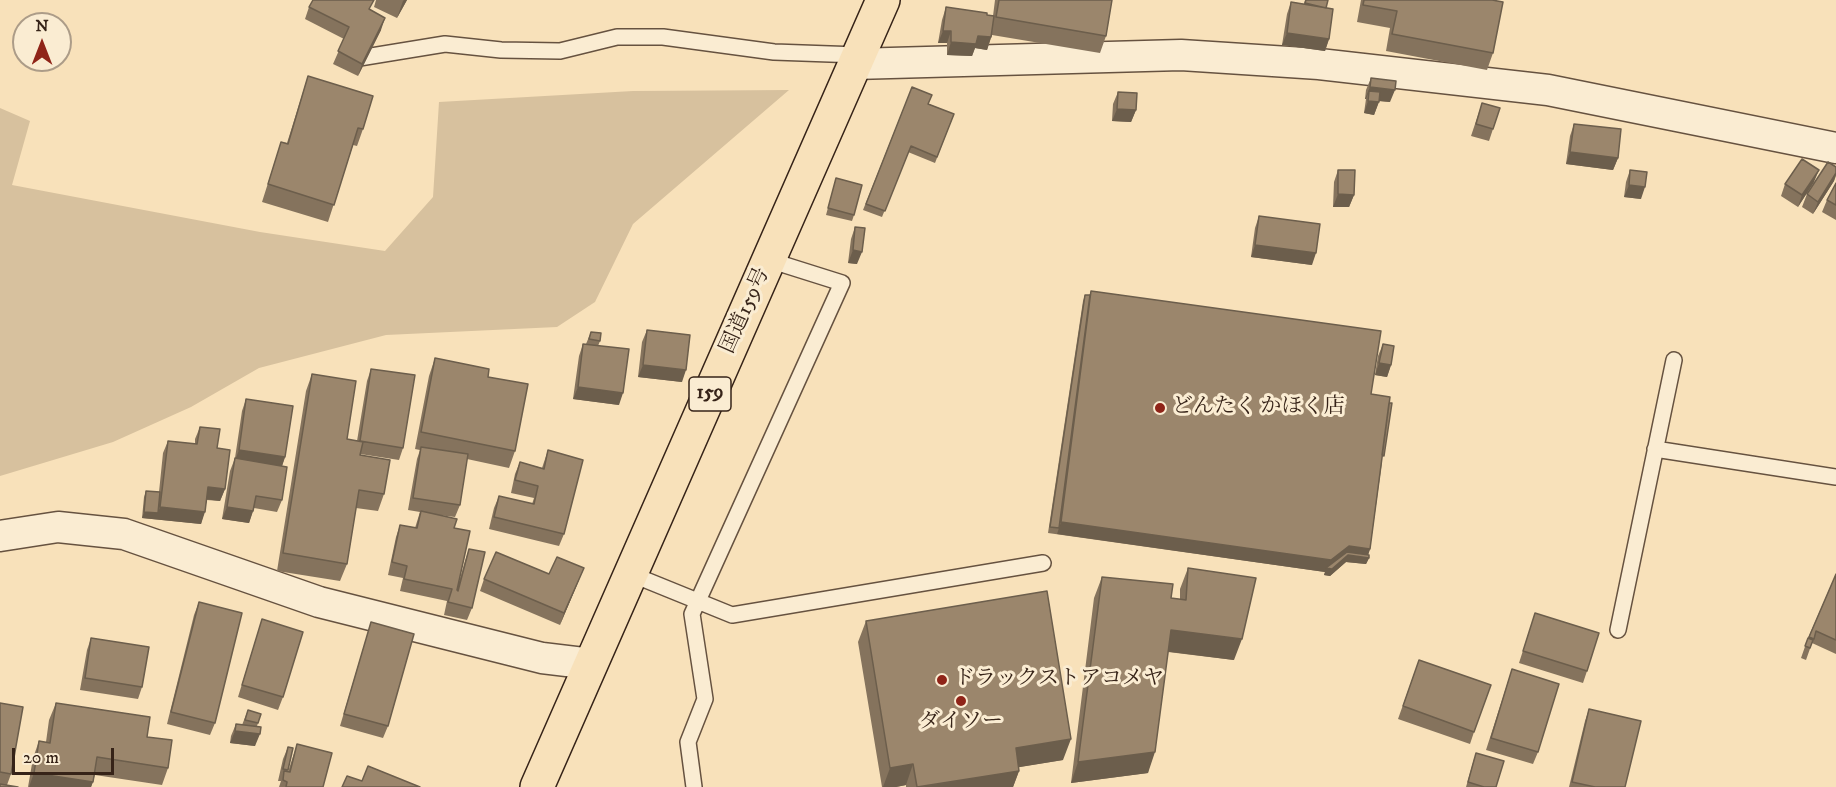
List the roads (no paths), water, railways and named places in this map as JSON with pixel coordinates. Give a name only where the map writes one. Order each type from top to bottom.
[{"type":"highway","name":"国道159号","points":[[537,787],[883,0]]},
{"type":"street","points":[[856,59],[1181,55],[1319,64],[1548,90],[1836,148]]},
{"type":"street","points":[[0,536],[58,527],[124,534],[319,602],[542,658],[592,664]]},
{"type":"lane","points":[[343,61],[446,44],[501,50],[560,51],[617,37],[663,37],[774,52],[856,59]]},
{"type":"lane","points":[[694,787],[688,742],[705,699],[692,614],[842,284],[769,260]]},
{"type":"lane","points":[[1618,630],[1674,360]]},
{"type":"lane","points":[[1655,449],[1836,477]]},
{"type":"lane","points":[[631,574],[732,615],[1043,563]]},
{"type":"place","name":"どんたく かほく店","points":[[1160,408]]},
{"type":"place","name":"ドラックストアコメヤ","points":[[942,680]]},
{"type":"place","name":"ダイソー","points":[[961,701]]}]
